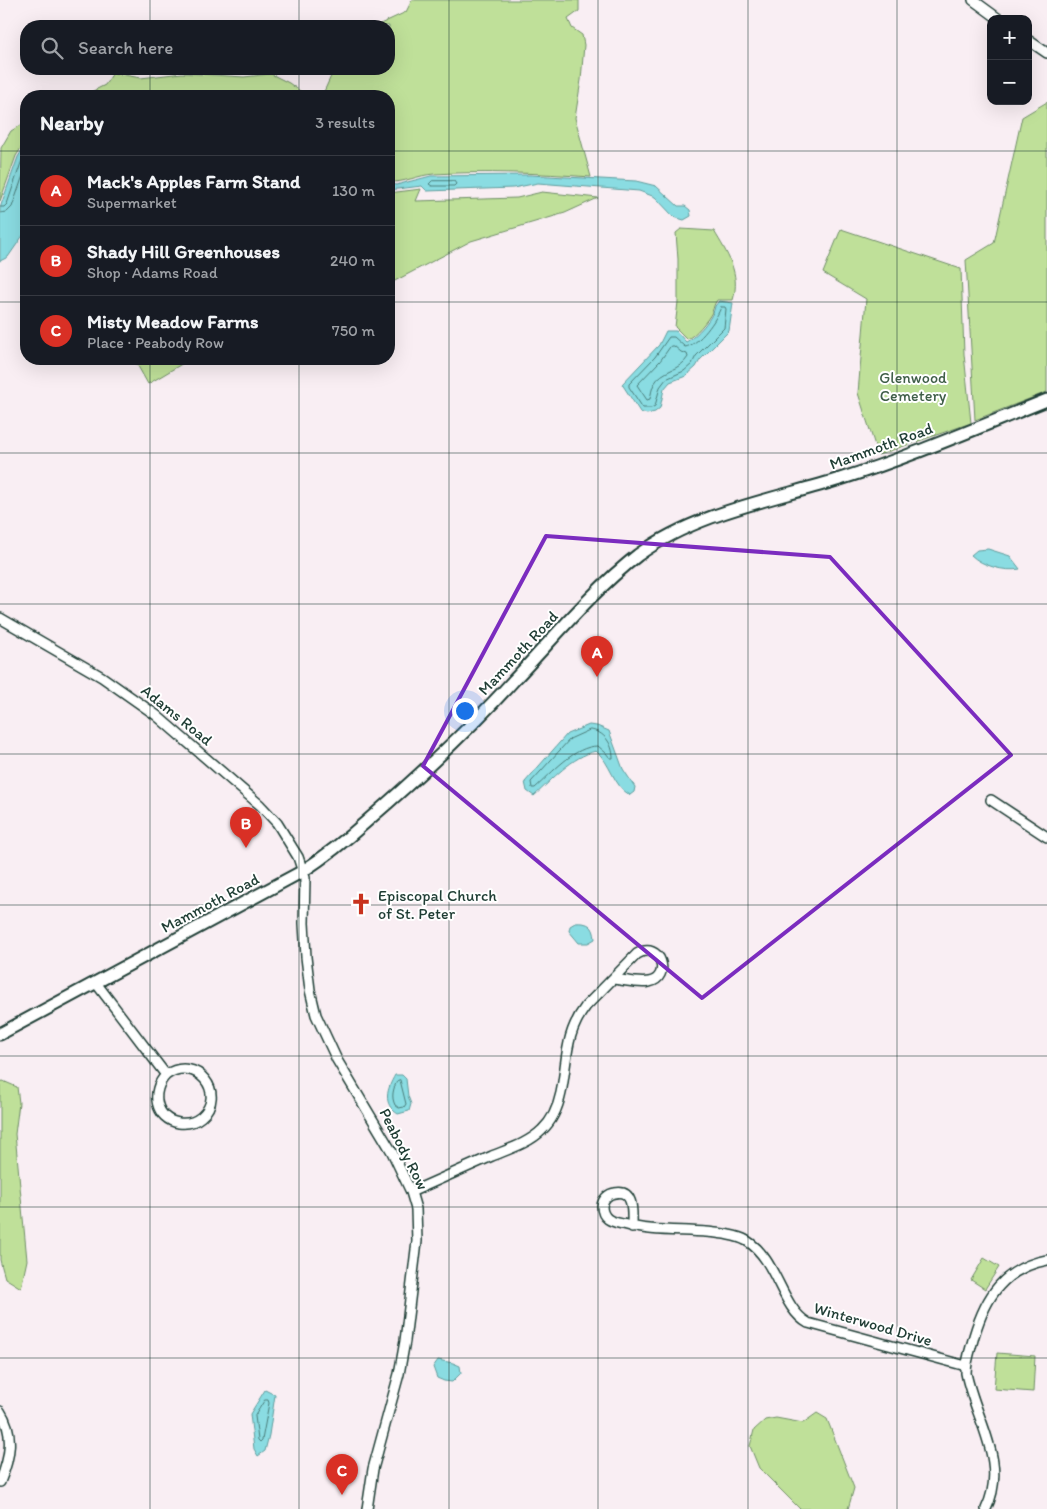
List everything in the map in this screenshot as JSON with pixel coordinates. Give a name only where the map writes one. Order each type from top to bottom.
[{"type":"main road","name":"Mammoth Road","points":[[0,1034],[303,871],[337,846],[430,766],[489,708],[613,576],[657,542],[714,516],[866,470],[1047,400]]},
{"type":"street","points":[[973,0],[994,15]]},
{"type":"street","points":[[1032,43],[1047,53]]},
{"type":"street","name":"Adams Road","points":[[0,618],[106,680],[156,715],[272,817],[287,838],[303,871]]},
{"type":"street","points":[[991,800],[1047,837]]},
{"type":"street","name":"Peabody Row","points":[[303,871],[306,887],[304,923],[306,957],[310,990],[316,1015],[330,1045],[392,1152],[411,1192],[416,1209],[416,1241],[405,1341],[399,1374],[375,1461],[367,1509]]},
{"type":"street","points":[[411,1192],[521,1144],[542,1130],[552,1118],[558,1103],[564,1078],[569,1039],[576,1021],[586,1006],[613,979],[641,952],[651,951],[662,962],[661,972],[658,977],[649,982],[613,979]]},
{"type":"street","points":[[96,983],[166,1075]]},
{"type":"street","points":[[185,1069],[195,1071],[204,1078],[209,1087],[211,1097],[208,1107],[202,1116],[193,1122],[182,1123],[172,1121],[163,1114],[158,1105],[156,1094],[159,1084],[166,1075],[175,1070],[185,1069]]},
{"type":"street","name":"Winterwood Drive","points":[[632,1227],[738,1237],[753,1246],[764,1257],[785,1294],[803,1320],[966,1366]]},
{"type":"street","points":[[986,1509],[994,1485],[994,1462],[968,1382],[966,1366],[978,1323],[992,1295],[1006,1280],[1022,1268],[1047,1260]]},
{"type":"street","points":[[0,1411],[7,1424],[10,1444],[9,1457],[0,1482]]},
{"type":"highlighted area","points":[[546,536],[830,557],[1011,755],[702,998],[423,766]]},
{"type":"green space","points":[[412,0],[579,0],[579,11],[568,19],[572,28],[582,35],[584,45],[575,118],[591,177],[551,174],[454,173],[428,175],[395,181],[395,90],[325,90],[332,75],[395,75],[395,20],[389,20],[406,12]]},
{"type":"green space","points":[[112,75],[141,78],[166,75],[244,77],[273,75],[299,90],[95,90],[105,85]]},
{"type":"green space","points":[[1047,102],[1047,392],[975,420],[966,260],[994,243],[1022,117]]},
{"type":"green space","points":[[20,126],[20,150],[0,201],[1,148],[11,131]]},
{"type":"green space","points":[[421,189],[416,201],[517,198],[542,192],[598,198],[565,213],[471,241],[395,281],[395,192]]},
{"type":"green space","points":[[681,229],[714,231],[724,247],[734,272],[735,281],[733,300],[717,300],[705,323],[687,339],[675,327],[678,302],[676,233]]},
{"type":"green space","name":"Glenwood Cemetery","points":[[841,229],[961,269],[964,354],[971,423],[878,455],[858,393],[866,299],[823,273]]},
{"type":"green space","points":[[137,365],[180,365],[148,384]]},
{"type":"green space","points":[[3,1081],[17,1087],[19,1103],[15,1134],[27,1260],[21,1288],[5,1278],[0,1260],[0,1082]]},
{"type":"green space","points":[[984,1258],[999,1267],[985,1289],[971,1280]]},
{"type":"green space","points":[[997,1353],[1035,1356],[1033,1392],[994,1389]]},
{"type":"green space","points":[[817,1413],[827,1419],[854,1488],[848,1509],[800,1509],[759,1468],[750,1446],[754,1430],[765,1420],[776,1418],[803,1423]]},
{"type":"water","points":[[20,154],[20,240],[8,257],[0,261],[0,208]]},
{"type":"water","points":[[530,175],[636,181],[656,186],[678,206],[685,206],[690,210],[691,216],[684,220],[674,217],[655,197],[639,191],[538,183],[513,188],[427,191],[422,186],[395,189],[395,185],[431,176]]},
{"type":"water","points":[[719,301],[733,303],[729,331],[686,376],[670,382],[664,389],[660,408],[655,412],[647,414],[640,412],[622,384],[659,345],[666,331],[676,331],[686,342],[704,326]]},
{"type":"water","points":[[988,549],[1010,556],[1020,569],[1008,570],[994,567],[981,562],[971,555],[977,550]]},
{"type":"water","points":[[589,725],[609,731],[623,769],[635,787],[634,792],[630,795],[624,791],[596,751],[570,763],[534,796],[527,791],[525,782],[567,734]]},
{"type":"water","points":[[575,923],[584,923],[590,926],[595,939],[588,943],[579,943],[569,931],[570,926]]},
{"type":"water","points":[[395,1075],[402,1075],[406,1079],[411,1104],[409,1111],[398,1114],[393,1110],[388,1101],[388,1091]]},
{"type":"water","points":[[438,1360],[460,1366],[461,1373],[452,1382],[437,1378],[433,1367]]},
{"type":"water","points":[[265,1390],[275,1395],[265,1451],[258,1456],[254,1449],[250,1414]]},
{"type":"place","name":"Mack's Apples Farm Stand","points":[[597,677]]},
{"type":"place","name":"Shady Hill Greenhouses","points":[[246,848]]},
{"type":"place","name":"Episcopal Church of St. Peter","points":[[361,904]]},
{"type":"place","name":"Misty Meadow Farms","points":[[342,1495]]}]
